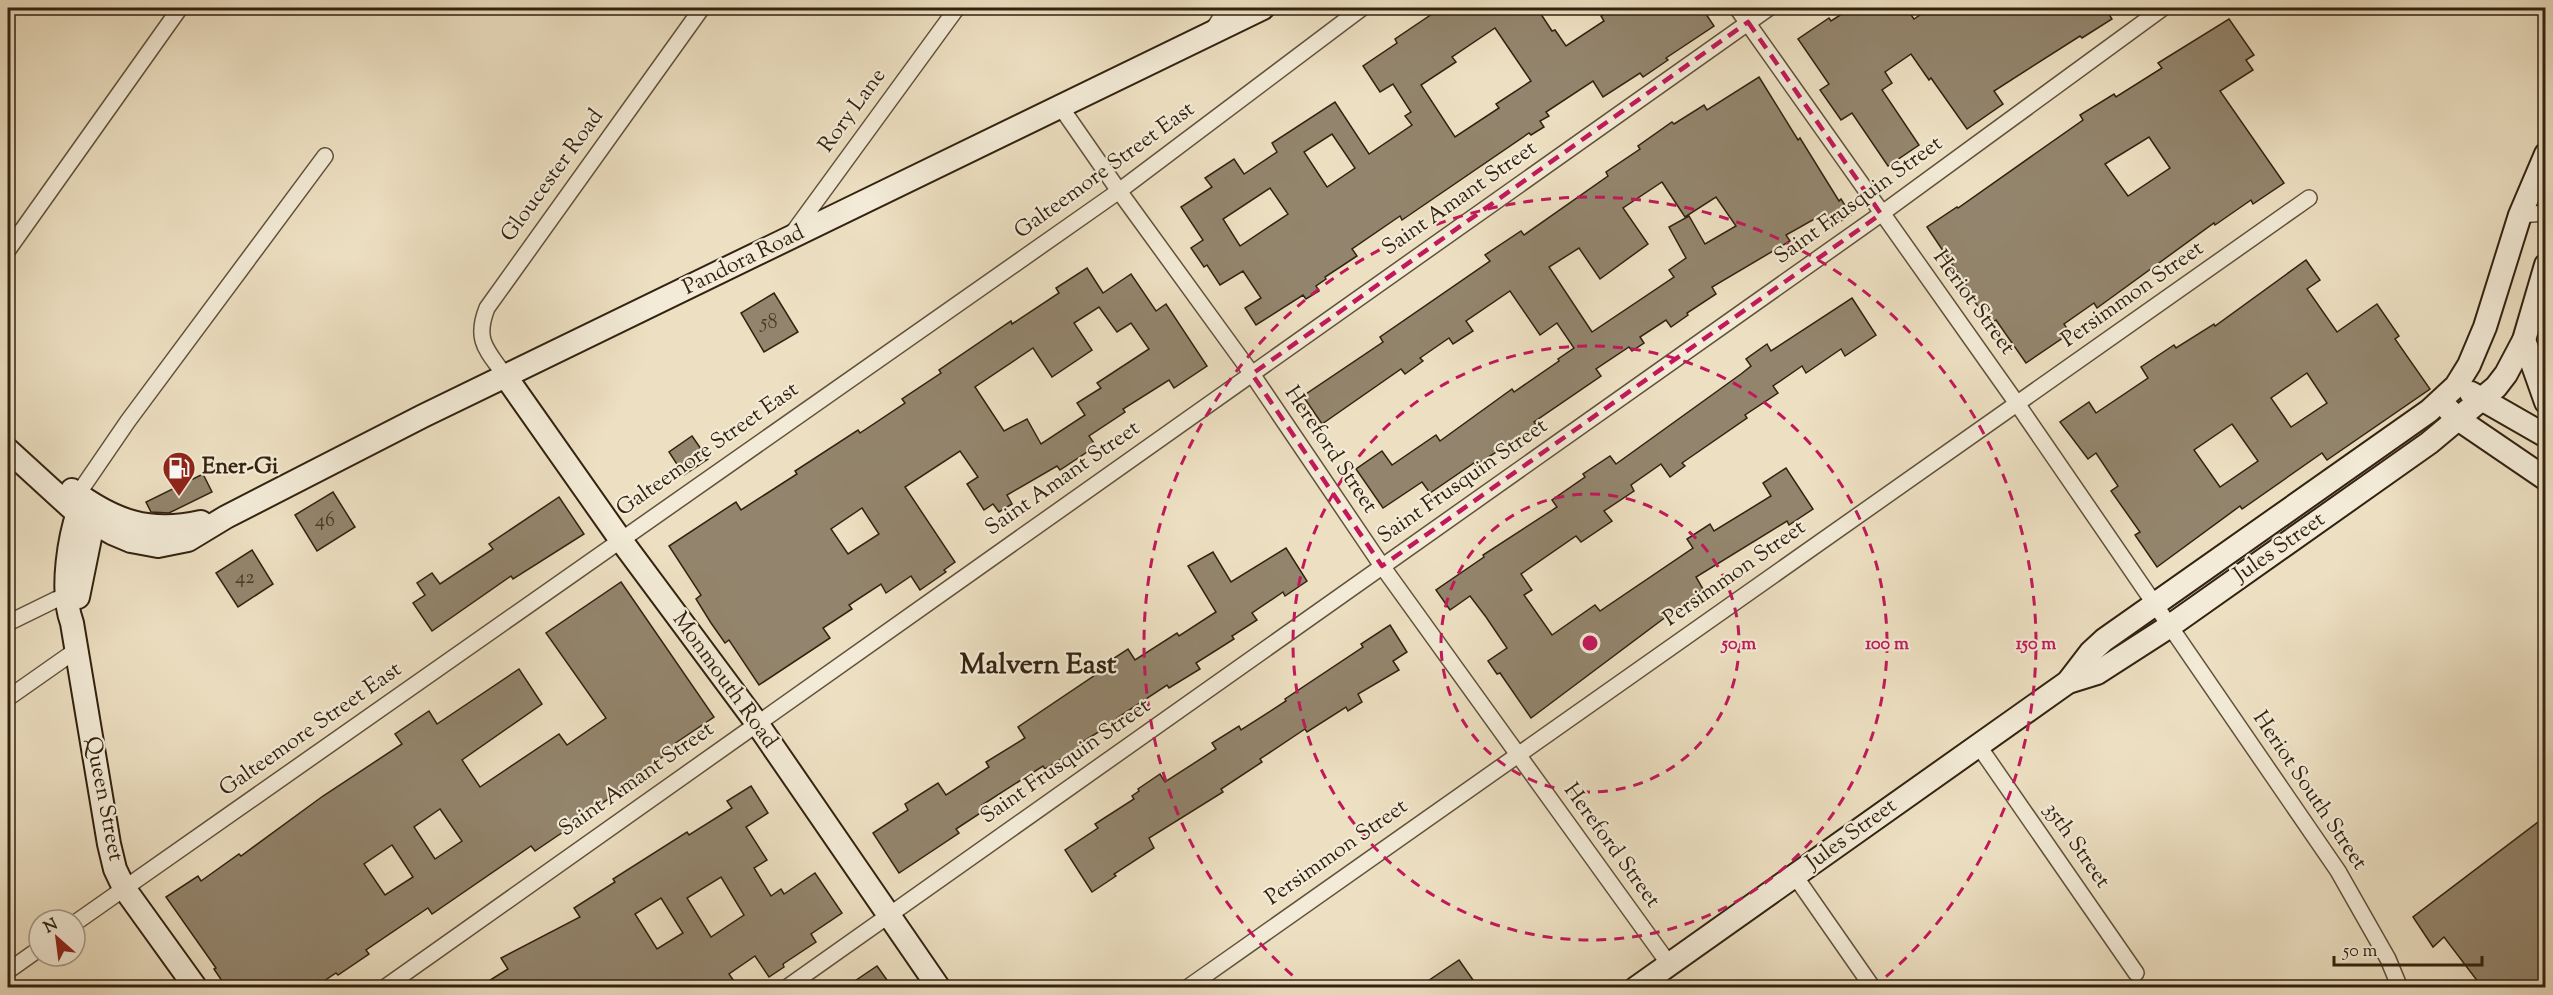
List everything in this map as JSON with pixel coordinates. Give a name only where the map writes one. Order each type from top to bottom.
[{"type":"street","points":[[8,250],[180,8]]},
{"type":"street","name":"Gloucester Road","points":[[506,377],[481,338],[480,329],[487,308],[702,8]]},
{"type":"street","name":"Rory Lane","points":[[786,241],[957,8]]},
{"type":"street","points":[[1210,33],[1227,8]]},
{"type":"street","name":"Pandora Road","points":[[86,507],[121,519],[167,528],[225,517],[506,377],[1263,8]]},
{"type":"street","name":"Galteemore Street East","points":[[87,914],[1119,191],[1362,8]]},
{"type":"street","name":"Heriot Street","points":[[1737,8],[2018,405],[2170,626]]},
{"type":"street","name":"Saint Amant Street","points":[[384,987],[1769,8]]},
{"type":"street","name":"Saint Frusquin Street","points":[[786,987],[1881,214],[2163,8]]},
{"type":"street","name":"Hereford Street","points":[[1060,106],[1252,374],[1382,566],[1669,964]]},
{"type":"street","points":[[2448,393],[2469,365],[2486,327],[2520,215],[2546,154]]},
{"type":"street","points":[[8,448],[86,507],[128,421],[325,156]]},
{"type":"street","name":"Persimmon Street","points":[[1187,987],[1516,754],[2018,405],[2309,198]]},
{"type":"street","points":[[2520,215],[2546,213]]},
{"type":"street","name":"Jules Street","points":[[2068,682],[2097,673],[2170,626],[2429,443],[2482,399],[2506,374],[2524,340],[2546,265]]},
{"type":"street","points":[[2524,340],[2546,402]]},
{"type":"street","name":"Monmouth Road","points":[[506,377],[620,539],[756,722],[939,987]]},
{"type":"street","points":[[2448,393],[2482,399],[2546,436]]},
{"type":"street","points":[[2448,393],[2458,419],[2546,478]]},
{"type":"street","name":"Jules Street","points":[[1636,987],[2068,682],[2098,646],[2428,411],[2448,393]]},
{"type":"street","name":"Queen Street","points":[[86,507],[72,595],[72,623],[109,844],[124,888],[196,987]]},
{"type":"street","points":[[8,623],[72,595]]},
{"type":"street","name":"Heriot South Street","points":[[2170,626],[2338,871],[2388,959],[2400,987]]},
{"type":"street","points":[[8,698],[75,651]]},
{"type":"street","name":"35th Street","points":[[1978,745],[2136,973]]},
{"type":"street","points":[[1795,876],[1873,987]]},
{"type":"street","points":[[8,971],[27,958]]},
{"type":"highlighted area","points":[[1748,22],[1881,214],[1382,566],[1252,374]]},
{"type":"building","points":[[1441,8],[1537,8],[1552,31],[1555,30],[1566,46],[1604,21],[1601,16],[1614,8],[1702,8],[1714,26],[1666,58],[1668,60],[1643,77],[1640,73],[1603,97],[1593,81],[1546,112],[1549,116],[1540,121],[1544,127],[1531,135],[1529,133],[1402,220],[1400,216],[1352,249],[1357,256],[1325,277],[1326,279],[1316,286],[1319,291],[1306,299],[1303,295],[1256,325],[1245,308],[1261,298],[1243,271],[1220,285],[1207,265],[1204,267],[1191,248],[1203,240],[1181,207],[1212,187],[1205,178],[1234,159],[1244,174],[1277,152],[1272,143],[1335,102],[1369,154],[1412,125],[1405,116],[1411,112],[1393,84],[1380,92],[1363,66],[1397,43],[1395,39]],"holes":[[[1495,28],[1531,81],[1496,104],[1499,108],[1455,137],[1421,85],[1456,62],[1452,57]],[[1332,134],[1355,168],[1327,187],[1304,152]],[[1270,188],[1288,214],[1240,246],[1223,219]]]},
{"type":"building","points":[[1851,8],[1906,8],[1914,19],[1930,8],[2105,8],[2112,19],[2082,38],[2080,36],[1994,91],[2003,104],[1967,129],[1911,54],[1885,72],[1892,83],[1882,90],[1919,145],[1888,166],[1852,113],[1841,120],[1820,90],[1829,84],[1798,39],[1829,18],[1831,21]]},
{"type":"building","points":[[2229,19],[2254,55],[2246,60],[2253,70],[2220,91],[2284,183],[2253,204],[2251,200],[2215,225],[2214,223],[2097,308],[2094,303],[2064,324],[2070,333],[2026,363],[1996,320],[1990,324],[1927,227],[1958,208],[2083,120],[2080,115],[2114,94],[2116,97],[2162,68],[2158,63]],"holes":[[[2149,137],[2170,168],[2128,196],[2105,164]]]},
{"type":"building","points":[[1759,77],[1798,140],[1800,138],[1839,201],[1841,199],[1851,215],[1833,226],[1825,213],[1786,235],[1790,241],[1712,287],[1716,294],[1687,313],[1688,315],[1671,327],[1666,320],[1640,337],[1644,343],[1632,351],[1629,347],[1596,369],[1601,376],[1534,422],[1537,426],[1476,465],[1474,463],[1430,493],[1422,482],[1383,508],[1356,469],[1382,451],[1392,465],[1436,435],[1440,441],[1512,389],[1514,392],[1559,361],[1558,359],[1574,348],[1557,323],[1540,335],[1510,291],[1466,321],[1473,331],[1453,344],[1449,338],[1420,358],[1423,361],[1405,374],[1401,369],[1322,424],[1303,396],[1383,342],[1380,337],[1490,261],[1485,255],[1521,231],[1524,235],[1608,176],[1606,172],[1640,149],[1638,146],[1672,122],[1674,124],[1704,105],[1707,110]],"holes":[[[1662,182],[1685,217],[1716,197],[1736,226],[1705,244],[1689,216],[1669,227],[1686,258],[1669,270],[1674,277],[1592,332],[1549,267],[1579,248],[1600,279],[1648,244],[1623,208]]]},
{"type":"building","points":[[2306,260],[2320,280],[2307,289],[2337,332],[2377,304],[2399,336],[2395,339],[2430,389],[2327,460],[2322,453],[2242,509],[2240,506],[2157,567],[2135,535],[2140,532],[2111,491],[2118,486],[2096,453],[2088,459],[2060,422],[2089,402],[2096,413],[2148,378],[2141,367],[2174,345],[2176,348],[2214,324],[2215,326]],"holes":[[[2307,373],[2327,403],[2291,427],[2271,398]],[[2232,424],[2258,461],[2220,487],[2194,450]]]},
{"type":"building","points":[[1087,268],[1103,293],[1131,274],[1156,311],[1166,304],[1207,366],[1174,388],[1169,380],[1123,409],[1125,412],[1089,436],[1096,446],[1060,470],[1057,466],[1007,495],[1012,504],[999,512],[993,504],[984,510],[967,484],[978,477],[960,451],[905,487],[955,562],[944,570],[946,572],[920,590],[911,576],[886,593],[881,584],[849,605],[852,609],[823,628],[830,638],[759,685],[729,640],[725,643],[711,623],[696,599],[701,595],[669,546],[736,502],[741,510],[797,474],[795,471],[858,430],[860,433],[905,403],[902,399],[941,373],[939,370],[1011,321],[1012,324],[1059,293],[1056,288]],"holes":[[[1099,307],[1117,332],[1131,323],[1149,349],[1097,383],[1101,388],[1077,403],[1085,415],[1041,444],[1027,419],[1004,431],[975,387],[1033,348],[1052,377],[1092,350],[1074,323]],[[862,508],[879,534],[848,554],[831,529]]]},
{"type":"building","points":[[774,293],[798,332],[764,352],[741,313]]},
{"type":"building","points":[[1852,298],[1876,335],[1845,356],[1841,349],[1806,373],[1802,366],[1773,386],[1778,393],[1745,415],[1747,418],[1682,463],[1685,466],[1670,477],[1661,464],[1631,485],[1634,491],[1604,511],[1612,521],[1581,542],[1576,536],[1521,574],[1532,590],[1524,595],[1552,635],[1595,605],[1600,611],[1693,548],[1687,539],[1710,524],[1714,531],[1771,496],[1763,483],[1786,468],[1813,509],[1789,525],[1787,521],[1696,577],[1703,589],[1531,718],[1500,673],[1497,674],[1488,661],[1507,648],[1486,617],[1470,596],[1450,610],[1436,590],[1484,557],[1483,555],[1557,507],[1552,500],[1585,477],[1583,474],[1610,456],[1616,464],[1741,374],[1751,366],[1746,359],[1767,344],[1771,351]]},
{"type":"building","points":[[692,436],[708,459],[684,475],[669,452]]},
{"type":"building","name":"Ener-Gi","points":[[203,474],[212,492],[169,513],[151,512],[146,502]]},
{"type":"building","points":[[333,492],[355,527],[317,551],[295,515]]},
{"type":"building","points":[[559,497],[584,534],[513,579],[511,576],[432,631],[413,603],[425,595],[417,583],[432,573],[440,584],[493,549],[489,544]]},
{"type":"building","points":[[1286,548],[1307,581],[1285,596],[1283,592],[1252,613],[1257,620],[1232,636],[1234,639],[1196,663],[1200,669],[1169,688],[1167,685],[1079,744],[1081,747],[1045,769],[1043,766],[982,805],[985,810],[956,829],[959,833],[899,873],[873,833],[908,810],[905,804],[938,783],[946,795],[989,767],[986,762],[1025,738],[1018,727],[1101,671],[1099,668],[1128,649],[1135,660],[1177,633],[1179,636],[1216,612],[1188,566],[1213,552],[1231,582]]},
{"type":"building","points":[[252,550],[273,584],[238,607],[216,573]]},
{"type":"building","points":[[621,582],[714,717],[674,744],[677,747],[641,772],[644,776],[565,827],[566,830],[535,851],[531,846],[432,914],[428,908],[366,950],[369,954],[338,975],[336,973],[315,987],[226,987],[214,969],[216,968],[166,897],[198,876],[201,881],[239,854],[241,856],[323,796],[402,744],[395,734],[429,711],[437,724],[519,669],[542,704],[462,760],[480,787],[559,734],[567,745],[606,718],[546,633]],"holes":[[[440,809],[462,841],[435,859],[414,827]],[[392,845],[413,877],[385,895],[364,864]]]},
{"type":"building","points":[[1390,625],[1407,652],[1393,661],[1399,670],[1358,694],[1362,702],[1348,711],[1346,707],[1307,732],[1305,729],[1260,759],[1262,762],[1221,789],[1223,792],[1149,838],[1154,848],[1114,874],[1116,876],[1092,892],[1065,850],[1098,828],[1095,824],[1134,799],[1132,796],[1139,791],[1138,789],[1160,774],[1165,782],[1216,749],[1212,743],[1239,726],[1241,730],[1286,701],[1285,699],[1363,647],[1361,644]]},
{"type":"building","points":[[751,786],[768,813],[746,827],[767,860],[754,868],[771,896],[781,889],[784,894],[815,873],[842,913],[811,934],[816,942],[783,964],[784,967],[769,977],[755,956],[729,974],[738,987],[479,987],[508,969],[501,958],[580,917],[574,908],[615,882],[613,879],[687,832],[689,835],[732,808],[727,801]],"holes":[[[721,877],[744,915],[711,937],[687,898]],[[661,898],[683,933],[657,949],[635,914]]]},
{"type":"building","points":[[2546,816],[2546,987],[2482,987],[2444,937],[2433,947],[2413,917]]},
{"type":"building","points":[[1459,960],[1478,987],[1419,987]]},
{"type":"building","points":[[877,966],[892,987],[846,987]]},
{"type":"place","name":"Ener-Gi","points":[[179,497]]},
{"type":"district","name":"Malvern East","points":[[1038,666]]}]
